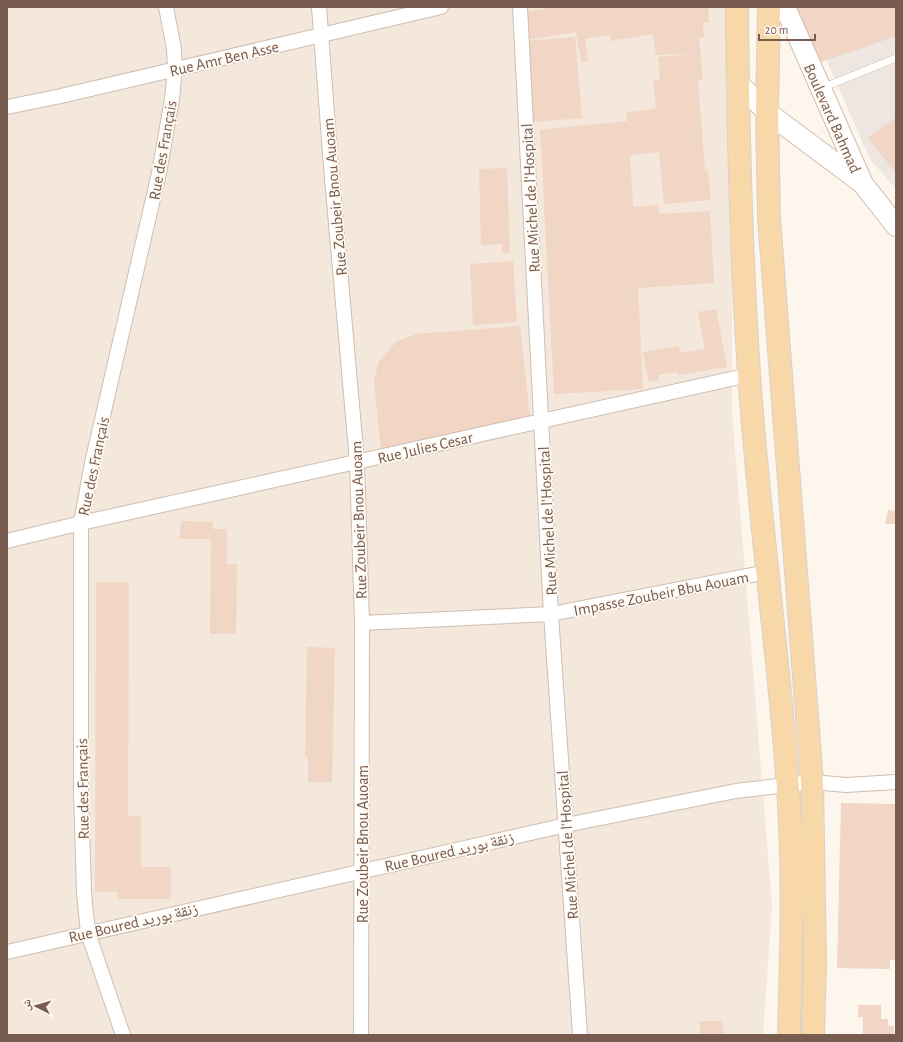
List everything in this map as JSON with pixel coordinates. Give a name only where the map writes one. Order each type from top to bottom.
[{"type":"main road","points":[[737,7],[742,221],[749,375],[787,784],[791,895],[789,1035]]},
{"type":"main road","points":[[769,7],[769,218],[812,782],[815,964],[813,1035]]},
{"type":"main road","name":"Boulevard Bahmad","points":[[785,7],[863,184],[896,226]]},
{"type":"main road","name":"Boulevard Bahmad","points":[[738,83],[768,112],[863,184]]},
{"type":"street","name":"Rue des Français","points":[[123,1035],[88,933],[84,893],[81,793],[81,523],[159,173],[175,69],[174,49],[166,7]]},
{"type":"street","name":"Rue Zoubeir Bnou Auoam","points":[[319,7],[331,167],[357,462],[362,623],[363,870],[361,1035]]},
{"type":"street","name":"Rue Michel de l'Hospital","points":[[520,7],[551,614],[580,1035]]},
{"type":"street","name":"Rue Amr Ben Asse","points":[[7,107],[322,36],[432,8]]},
{"type":"street","name":"Rue Julies Cesar","points":[[7,541],[81,523],[541,420],[749,375]]},
{"type":"street","name":"Impasse Zoubeir Bbu Aouam","points":[[362,623],[551,614],[767,572]]},
{"type":"street","name":"Rue Boured زنقة بوريد","points":[[7,952],[566,825],[736,791],[812,782],[846,785],[896,782]]},
{"type":"lane","points":[[820,89],[896,58]]},
{"type":"shaded area","points":[[7,7],[733,7],[732,412],[772,905],[763,1035],[7,1035]]},
{"type":"shaded area","points":[[803,7],[896,7],[896,189],[870,159]]},
{"type":"building","points":[[555,7],[708,7],[709,22],[703,23],[704,37],[699,38],[703,80],[698,81],[705,170],[708,169],[711,200],[664,204],[659,152],[630,155],[633,207],[659,205],[659,214],[710,211],[714,283],[638,288],[643,389],[554,394],[540,130],[627,121],[626,112],[656,109],[653,80],[660,80],[658,57],[698,53],[656,55],[653,34],[610,41],[610,35],[585,39],[588,61],[581,62],[576,32],[526,40],[522,12]]},
{"type":"building","points":[[797,7],[896,7],[896,36],[818,63]]},
{"type":"building","points":[[575,37],[582,118],[532,122],[525,41]]},
{"type":"building","points":[[896,117],[896,173],[868,138]]},
{"type":"building","points":[[507,168],[510,253],[502,253],[502,244],[481,245],[479,169]]},
{"type":"building","points":[[513,261],[517,322],[473,325],[470,264]]},
{"type":"building","points":[[716,309],[727,367],[678,375],[678,372],[658,375],[659,380],[649,382],[643,352],[679,346],[680,353],[705,349],[698,312]]},
{"type":"building","points":[[520,326],[530,417],[381,450],[374,381],[379,361],[397,341],[417,334]]},
{"type":"building","points":[[888,510],[896,511],[896,524],[885,524]]},
{"type":"building","points":[[181,521],[213,522],[213,529],[227,529],[227,564],[237,564],[236,634],[210,634],[211,539],[180,539]]},
{"type":"building","points":[[96,582],[129,582],[128,816],[141,816],[141,867],[171,867],[171,899],[117,899],[117,892],[95,892]]},
{"type":"building","points":[[307,647],[335,648],[332,782],[308,782],[308,757],[305,757]]},
{"type":"building","points":[[841,803],[896,804],[896,960],[890,960],[890,969],[837,968]]},
{"type":"building","points":[[858,1005],[881,1005],[881,1019],[888,1019],[888,1026],[894,1026],[894,1035],[863,1035],[863,1017],[858,1017]]},
{"type":"building","points":[[700,1021],[723,1021],[723,1035],[700,1035]]}]
